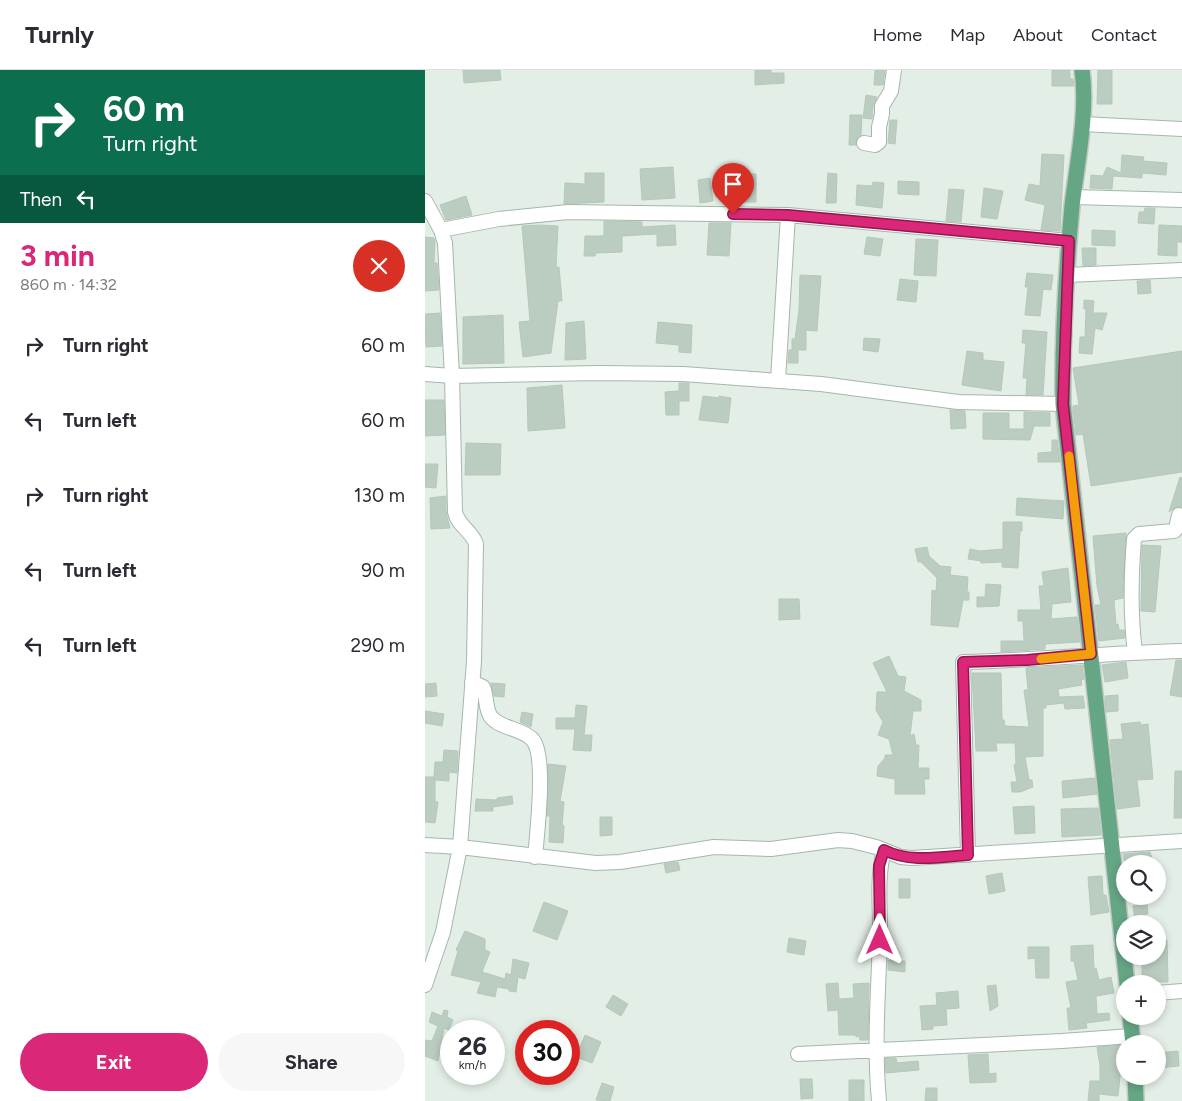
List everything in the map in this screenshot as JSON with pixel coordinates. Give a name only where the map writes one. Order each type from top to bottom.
[{"type":"main road","points":[[1083,70],[1082,124],[1069,241],[1063,404],[1126,975]]},
{"type":"main road","points":[[1135,1085],[1136,1101]]},
{"type":"street","points":[[864,143],[875,145],[879,142],[882,106],[891,91],[894,70]]},
{"type":"street","points":[[1082,124],[1182,129]]},
{"type":"street","points":[[1073,197],[1182,200]]},
{"type":"street","points":[[425,201],[441,230],[445,244],[452,376],[455,512],[459,522],[472,536],[476,544],[472,682],[460,847],[443,932],[425,985]]},
{"type":"street","points":[[441,230],[499,219],[568,212],[788,215],[1069,241]]},
{"type":"street","points":[[778,380],[788,215]]},
{"type":"street","points":[[1067,275],[1182,270]]},
{"type":"street","points":[[425,374],[452,376],[641,373],[717,376],[821,384],[958,402],[1063,404]]},
{"type":"street","points":[[1135,652],[1131,622],[1134,539],[1139,534],[1174,531],[1179,516]]},
{"type":"street","points":[[968,855],[963,662],[1027,660],[1091,654],[1182,651]]},
{"type":"street","points":[[472,682],[483,687],[491,716],[497,722],[525,734],[535,743],[541,768],[535,856]]},
{"type":"street","points":[[425,845],[460,847],[595,863],[620,862],[714,847],[771,849],[838,840],[863,843],[901,857],[912,858],[1112,847],[1182,841]]},
{"type":"street","points":[[879,1101],[877,1050],[879,866],[884,850]]},
{"type":"street","points":[[1166,993],[1182,992]]},
{"type":"street","points":[[798,1054],[1062,1041],[1116,1040]]},
{"type":"building","points":[[463,70],[500,70],[501,80],[464,83]]},
{"type":"building","points":[[755,70],[771,70],[771,73],[784,73],[784,83],[755,85]]},
{"type":"building","points":[[875,70],[885,70],[883,85],[874,85]]},
{"type":"building","points":[[1052,70],[1070,70],[1070,79],[1073,79],[1074,86],[1052,86]]},
{"type":"building","points":[[1098,70],[1112,70],[1112,104],[1097,104]]},
{"type":"building","points":[[866,95],[877,97],[873,106],[872,119],[863,118]]},
{"type":"building","points":[[850,115],[862,115],[861,135],[857,138],[856,145],[849,145]]},
{"type":"building","points":[[890,120],[897,120],[895,144],[888,143]]},
{"type":"building","points":[[1042,154],[1064,155],[1060,231],[1041,230],[1045,205],[1025,200],[1029,184],[1040,186]]},
{"type":"building","points":[[1122,155],[1144,157],[1143,161],[1167,163],[1166,175],[1142,173],[1142,178],[1113,176],[1112,189],[1090,188],[1091,175],[1103,176],[1107,167],[1121,173]]},
{"type":"building","points":[[673,167],[675,198],[642,200],[640,169]]},
{"type":"building","points":[[585,173],[604,173],[604,202],[564,204],[565,183],[585,184]]},
{"type":"building","points":[[828,173],[837,174],[836,203],[826,203]]},
{"type":"building","points":[[742,174],[756,174],[756,202],[742,202]]},
{"type":"building","points":[[710,178],[713,201],[700,203],[698,180]]},
{"type":"building","points":[[898,181],[919,182],[919,195],[898,194]]},
{"type":"building","points":[[873,182],[884,183],[882,208],[856,205],[857,185],[872,186]]},
{"type":"building","points":[[984,188],[1003,191],[997,219],[981,217]]},
{"type":"building","points":[[949,189],[964,190],[961,222],[946,221]]},
{"type":"building","points":[[466,196],[472,215],[446,220],[440,205]]},
{"type":"building","points":[[1145,208],[1155,208],[1154,224],[1138,223],[1139,212],[1144,212]]},
{"type":"building","points":[[604,221],[642,222],[642,227],[675,225],[676,245],[657,246],[657,234],[622,236],[622,252],[596,253],[595,256],[584,256],[585,236],[604,236]]},
{"type":"building","points":[[709,223],[731,223],[729,256],[707,255]]},
{"type":"building","points":[[1159,225],[1182,226],[1182,242],[1177,242],[1177,256],[1158,255]]},
{"type":"building","points":[[522,226],[558,226],[556,267],[559,267],[562,301],[558,301],[551,353],[523,357],[519,322],[530,321]]},
{"type":"building","points":[[1092,230],[1115,231],[1115,246],[1092,245]]},
{"type":"building","points":[[425,237],[434,238],[435,241],[434,263],[437,263],[439,290],[425,291]]},
{"type":"building","points":[[867,237],[883,239],[880,256],[864,254]]},
{"type":"building","points":[[916,239],[938,240],[936,276],[914,275]]},
{"type":"building","points":[[1082,248],[1096,248],[1096,265],[1083,266]]},
{"type":"building","points":[[1027,273],[1053,275],[1051,290],[1043,289],[1040,316],[1025,315],[1028,287],[1025,287]]},
{"type":"building","points":[[800,275],[821,276],[817,331],[806,330],[806,350],[798,350],[798,363],[788,363],[789,350],[792,350],[792,339],[795,339],[799,310]]},
{"type":"building","points":[[900,279],[918,281],[916,302],[897,300]]},
{"type":"building","points":[[1150,280],[1151,293],[1138,294],[1137,281]]},
{"type":"building","points":[[1084,300],[1094,301],[1093,313],[1107,313],[1102,330],[1095,328],[1092,354],[1079,353],[1080,337],[1085,337],[1086,309],[1084,309]]},
{"type":"building","points":[[440,313],[442,346],[426,347],[425,314]]},
{"type":"building","points":[[503,315],[504,363],[463,364],[463,317]]},
{"type":"building","points":[[584,321],[586,359],[565,360],[566,323]]},
{"type":"building","points":[[658,322],[692,325],[691,353],[679,352],[679,345],[656,343]]},
{"type":"building","points":[[1023,330],[1047,332],[1043,395],[1026,395],[1027,378],[1023,378],[1026,343],[1022,343]]},
{"type":"building","points":[[864,338],[880,339],[878,352],[863,350]]},
{"type":"building","points":[[967,351],[983,353],[983,360],[1004,362],[1001,391],[962,385]]},
{"type":"building","points":[[1182,351],[1182,472],[1091,486],[1083,434],[1076,435],[1073,406],[1079,405],[1073,368]]},
{"type":"building","points":[[679,383],[689,383],[689,401],[679,401],[679,415],[666,415],[665,392],[679,391]]},
{"type":"building","points":[[562,385],[565,428],[528,431],[527,388]]},
{"type":"building","points":[[703,396],[731,398],[728,423],[699,420]]},
{"type":"building","points":[[425,400],[444,400],[445,435],[425,436]]},
{"type":"building","points":[[950,410],[965,411],[966,428],[951,429]]},
{"type":"building","points":[[1024,412],[1050,413],[1050,426],[1034,426],[1030,440],[983,439],[983,413],[1009,413],[1009,429],[1024,429]]},
{"type":"building","points":[[1052,440],[1057,440],[1060,462],[1038,462],[1038,453],[1052,452]]},
{"type":"building","points":[[466,443],[501,444],[500,475],[465,475]]},
{"type":"building","points":[[425,464],[438,464],[436,488],[425,487]]},
{"type":"building","points":[[1180,477],[1182,478],[1182,507],[1176,507],[1169,512]]},
{"type":"building","points":[[446,496],[446,512],[450,528],[431,529],[430,498]]},
{"type":"building","points":[[1017,498],[1064,501],[1063,519],[1016,515]]},
{"type":"building","points":[[1003,522],[1022,522],[1018,568],[1002,567],[1002,562],[981,563],[981,561],[968,559],[970,549],[980,551],[1003,549]]},
{"type":"building","points":[[1126,533],[1123,598],[1114,600],[1116,625],[1118,624],[1119,630],[1124,630],[1125,638],[1099,641],[1095,605],[1101,605],[1097,586],[1093,536]]},
{"type":"building","points":[[1142,545],[1161,546],[1155,612],[1141,611]]},
{"type":"building","points":[[927,547],[929,556],[940,566],[951,567],[950,575],[968,577],[967,592],[969,592],[969,600],[963,600],[958,627],[931,625],[932,590],[936,591],[937,578],[921,562],[918,562],[915,549]]},
{"type":"building","points":[[1068,568],[1071,602],[1052,604],[1051,619],[1077,617],[1080,642],[1045,644],[1045,649],[1001,652],[1001,641],[1024,641],[1023,621],[1018,621],[1018,610],[1041,610],[1039,586],[1044,586],[1042,572]]},
{"type":"building","points":[[986,584],[1001,585],[999,606],[977,607],[977,597],[985,597]]},
{"type":"building","points":[[779,599],[799,599],[800,619],[779,620]]},
{"type":"building","points":[[889,656],[898,676],[906,677],[904,691],[921,700],[921,711],[913,711],[910,736],[914,734],[916,745],[919,745],[918,768],[929,768],[929,779],[924,779],[925,794],[895,794],[895,779],[877,776],[878,766],[885,758],[885,755],[893,755],[889,739],[878,735],[883,722],[876,710],[877,692],[887,692],[873,663]]},
{"type":"building","points":[[1176,660],[1182,660],[1182,697],[1170,695]]},
{"type":"building","points":[[1126,662],[1128,678],[1105,682],[1102,665]]},
{"type":"building","points":[[1082,665],[1084,679],[1081,680],[1082,685],[1058,689],[1059,697],[1083,696],[1085,708],[1065,709],[1064,703],[1046,705],[1046,708],[1043,708],[1043,756],[1025,757],[1029,780],[1032,780],[1033,787],[1020,792],[1012,792],[1011,782],[1017,782],[1014,765],[1016,764],[1015,743],[996,743],[997,751],[976,751],[972,673],[1001,673],[1002,720],[1004,720],[1005,726],[1029,727],[1024,690],[1028,690],[1026,668]]},
{"type":"building","points":[[436,683],[437,696],[425,697],[425,684]]},
{"type":"building","points":[[491,683],[505,684],[504,697],[494,696]]},
{"type":"building","points":[[1118,695],[1118,711],[1106,712],[1105,696]]},
{"type":"building","points":[[576,705],[587,706],[584,735],[592,735],[591,751],[573,750],[575,729],[556,729],[556,718],[575,718]]},
{"type":"building","points":[[425,711],[444,714],[442,726],[425,723]]},
{"type":"building","points":[[522,712],[533,714],[531,727],[520,722]]},
{"type":"building","points":[[1140,722],[1141,725],[1148,724],[1153,779],[1137,780],[1140,806],[1117,809],[1110,740],[1123,739],[1121,724]]},
{"type":"building","points":[[444,750],[458,751],[457,773],[449,772],[449,781],[435,780],[435,802],[438,802],[435,823],[425,822],[425,777],[434,777],[435,762],[443,762]]},
{"type":"building","points":[[548,764],[566,766],[560,801],[564,802],[563,843],[549,842],[550,816],[547,816]]},
{"type":"building","points":[[1175,771],[1182,771],[1182,818],[1174,818]]},
{"type":"building","points":[[1095,778],[1097,794],[1063,798],[1062,781]]},
{"type":"building","points":[[512,796],[513,804],[493,807],[493,811],[475,811],[476,799],[497,800],[497,798]]},
{"type":"building","points":[[1034,806],[1035,833],[1015,834],[1013,807]]},
{"type":"building","points":[[1098,808],[1101,835],[1062,837],[1061,809]]},
{"type":"building","points":[[600,817],[612,817],[612,835],[600,836]]},
{"type":"building","points":[[1150,852],[1151,855],[1123,855]]},
{"type":"building","points":[[678,862],[680,870],[666,873],[664,864]]},
{"type":"building","points":[[1002,873],[1005,891],[989,894],[986,876]]},
{"type":"building","points":[[1102,876],[1103,895],[1106,895],[1109,912],[1091,915],[1088,877]]},
{"type":"building","points":[[899,879],[910,879],[910,898],[899,898]]},
{"type":"building","points":[[544,902],[568,911],[557,940],[533,931]]},
{"type":"building","points":[[1147,905],[1148,914],[1134,915],[1133,906]]},
{"type":"building","points":[[465,931],[485,939],[485,950],[490,952],[482,972],[505,979],[506,973],[511,975],[513,959],[529,963],[525,979],[518,977],[516,992],[497,987],[495,997],[477,993],[481,982],[451,975],[458,951],[456,950]]},
{"type":"building","points":[[789,938],[806,941],[804,955],[787,952]]},
{"type":"building","points":[[1166,940],[1168,982],[1166,982],[1166,975],[1142,975],[1142,965],[1166,965]]},
{"type":"building","points":[[1093,945],[1094,969],[1096,968],[1099,980],[1111,977],[1114,993],[1096,996],[1097,1014],[1109,1013],[1110,1020],[1086,1023],[1087,1028],[1069,1030],[1067,1008],[1071,1008],[1066,982],[1078,980],[1074,961],[1071,961],[1071,946]]},
{"type":"building","points":[[1028,947],[1049,947],[1049,978],[1036,978],[1035,958],[1028,959]]},
{"type":"building","points":[[888,960],[905,961],[905,972],[888,970]]},
{"type":"building","points":[[838,983],[839,999],[854,998],[853,984],[869,983],[868,1040],[860,1040],[859,1036],[856,1037],[856,1035],[839,1035],[838,1010],[828,1011],[826,984]]},
{"type":"building","points":[[996,985],[998,1006],[990,1011],[987,986]]},
{"type":"building","points":[[958,991],[959,1008],[946,1009],[947,1025],[933,1026],[933,1029],[922,1030],[920,1006],[937,1005],[936,993]]},
{"type":"building","points":[[613,995],[628,1004],[621,1016],[606,1007]]},
{"type":"building","points":[[444,1010],[448,1011],[447,1017],[453,1020],[440,1020],[438,1061],[425,1056],[425,1040],[432,1041],[438,1026],[429,1022],[432,1012],[442,1016]]},
{"type":"building","points":[[585,1035],[601,1042],[592,1063],[580,1058],[580,1047]]},
{"type":"building","points":[[1116,1046],[1116,1085],[1119,1085],[1118,1096],[1099,1094],[1099,1101],[1088,1101],[1090,1081],[1100,1081],[1097,1047]]},
{"type":"building","points":[[1178,1051],[1179,1066],[1166,1067],[1166,1052]]},
{"type":"building","points":[[988,1054],[989,1074],[996,1073],[996,1082],[970,1083],[968,1055]]},
{"type":"building","points":[[885,1058],[896,1058],[897,1063],[918,1061],[919,1070],[886,1073]]},
{"type":"building","points":[[800,1079],[812,1079],[813,1098],[801,1099]]},
{"type":"building","points":[[849,1080],[864,1080],[864,1101],[849,1101]]},
{"type":"building","points":[[602,1083],[614,1087],[610,1101],[596,1100]]},
{"type":"building","points":[[926,1088],[937,1088],[937,1101],[925,1101]]},
{"type":"slow traffic","points":[[1041,659],[1091,654],[1069,456]]},
{"type":"route","points":[[733,214],[788,215],[1069,241],[1063,404],[1091,654],[1027,660],[963,662],[968,855],[912,858],[901,857],[884,850],[879,866],[880,940]]}]
